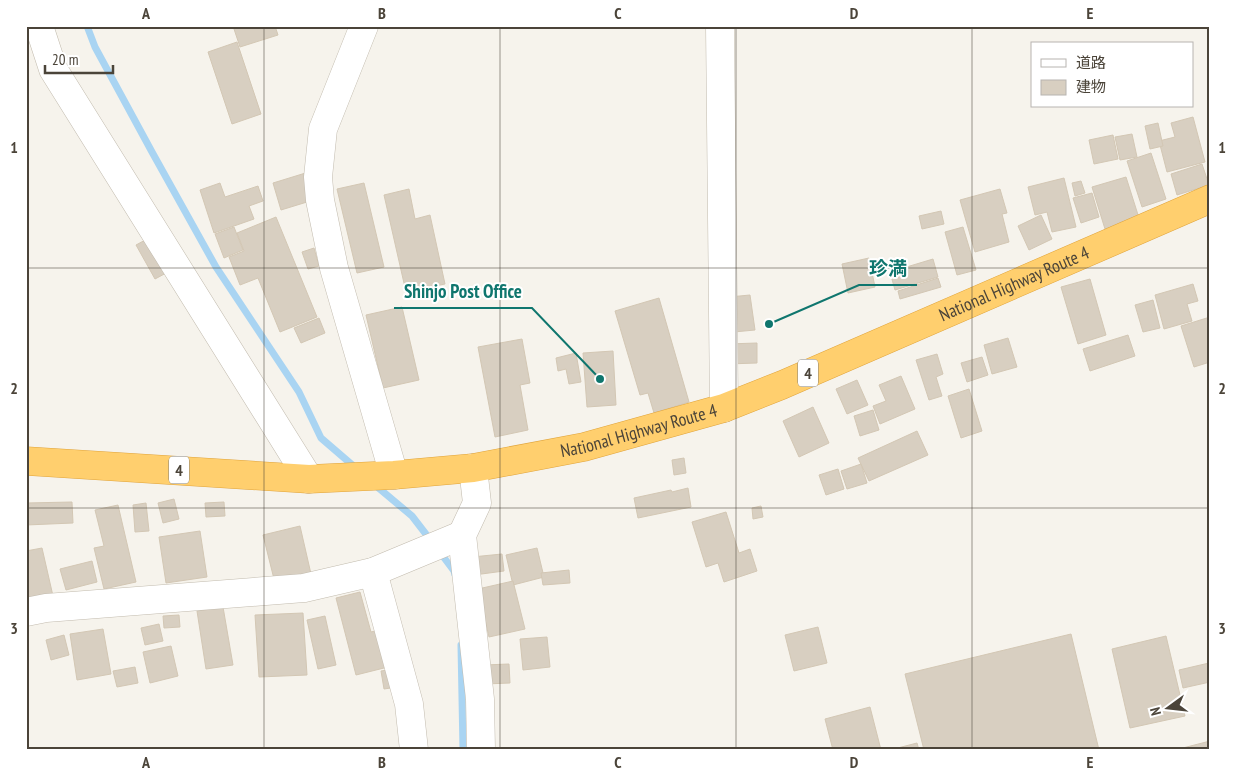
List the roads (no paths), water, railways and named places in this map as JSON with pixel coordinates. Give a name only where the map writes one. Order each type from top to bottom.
[{"type":"highway","name":"National Highway Route 4","points":[[26,460],[321,479],[473,468],[584,447],[724,408],[782,385],[1210,199]]},
{"type":"street","points":[[39,26],[53,69],[321,479]]},
{"type":"street","points":[[364,26],[323,129],[319,184],[320,200],[334,268],[390,475]]},
{"type":"street","points":[[720,26],[724,408]]},
{"type":"street","points":[[26,612],[46,608],[304,588],[373,572],[417,552],[456,538],[477,503],[473,468]]},
{"type":"street","points":[[456,538],[480,699],[480,750]]},
{"type":"street","points":[[373,572],[409,704],[414,750]]},
{"type":"waterway","points":[[87,26],[95,47],[216,267],[299,392],[321,438],[357,469]]},
{"type":"waterway","points":[[375,485],[412,516],[432,542]]},
{"type":"waterway","points":[[439,551],[455,575]]},
{"type":"waterway","points":[[461,645],[463,750]]},
{"type":"place","name":"珍満","points":[[769,324]]},
{"type":"place","name":"Shinjo Post Office","points":[[600,379]]}]
